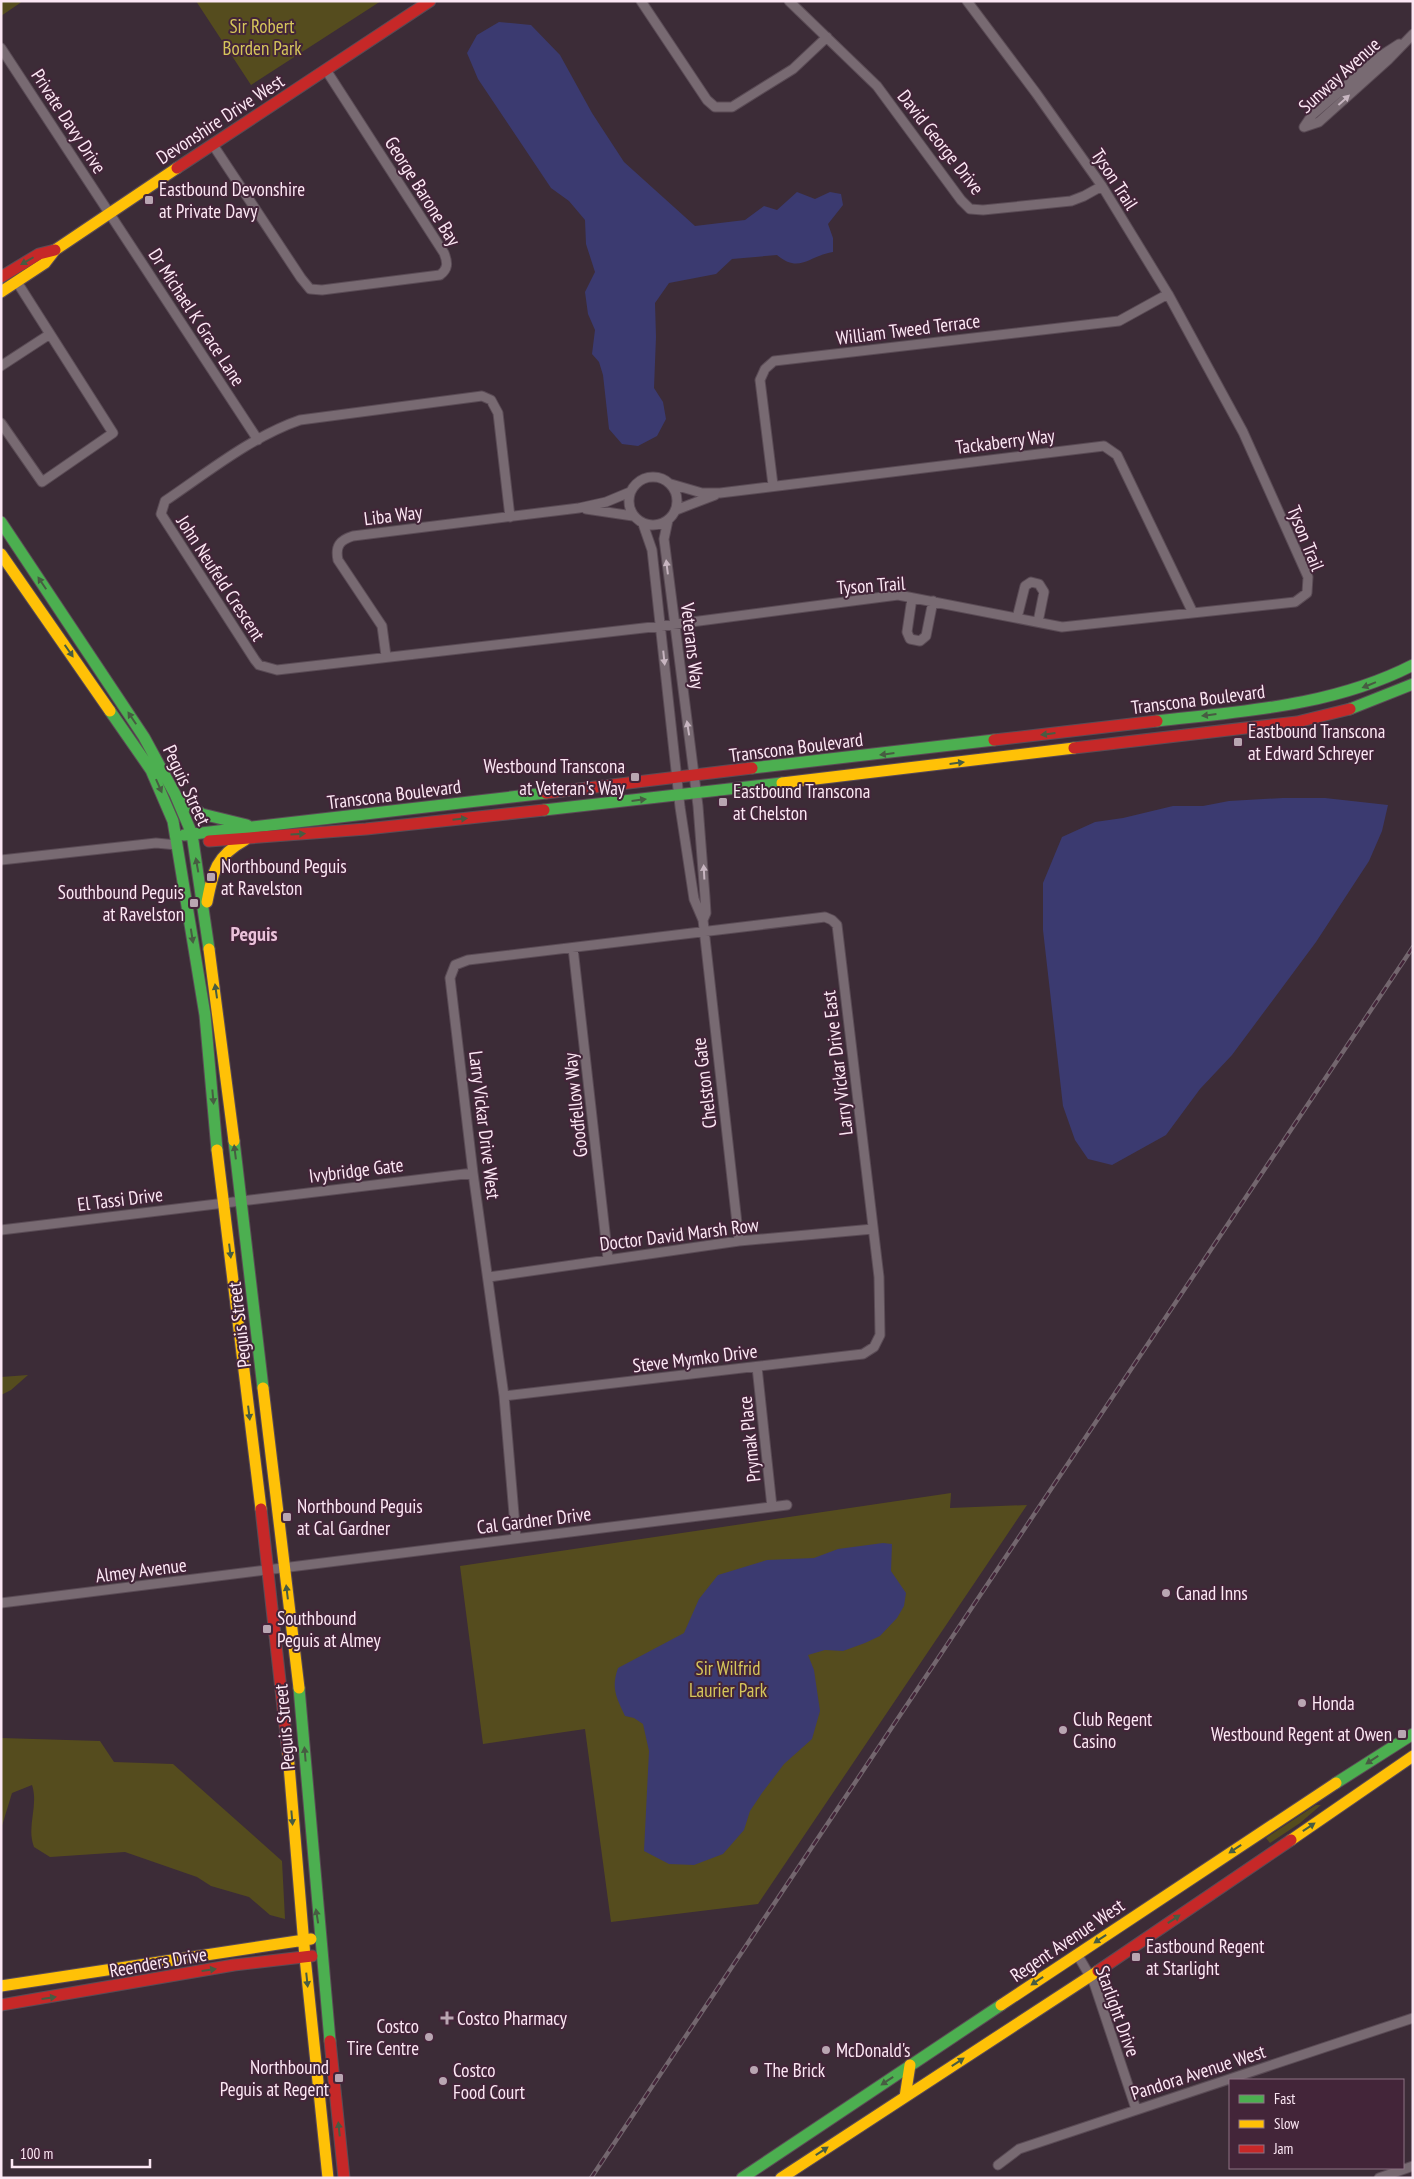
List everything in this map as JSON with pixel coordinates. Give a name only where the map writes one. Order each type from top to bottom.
[{"type":"street","name":"Devonshire Drive West","points":[[1,292],[45,263],[55,250],[110,212],[430,1]]},
{"type":"street","points":[[642,1],[706,100],[715,107],[732,107],[786,74],[827,38]]},
{"type":"street","name":"David George Drive","points":[[789,1],[877,86],[960,200],[970,209],[983,210],[1071,201],[1102,186]]},
{"type":"street","name":"Tyson Trail","points":[[674,624],[898,596],[933,601],[1062,627],[1295,602],[1307,593],[1308,577],[1243,432],[1168,294],[1102,186],[1036,93],[967,1]]},
{"type":"street","name":"Sunway Avenue","points":[[1411,35],[1388,60],[1319,122],[1304,127],[1312,115],[1382,55],[1411,35]]},
{"type":"street","name":"Private Davy Drive","points":[[1,48],[110,212]]},
{"type":"street","name":"George Barone Bay","points":[[213,145],[300,278],[310,289],[322,290],[440,275],[445,271],[448,263],[444,253],[326,70]]},
{"type":"street","name":"Dr Michael K Grace Lane","points":[[110,212],[258,440]]},
{"type":"street","name":"Devonshire Drive West","points":[[1,277],[39,254],[55,250]]},
{"type":"street","points":[[1,423],[42,482],[113,434],[16,282]]},
{"type":"street","name":"William Tweed Terrace","points":[[773,485],[760,380],[765,369],[774,362],[1120,321],[1168,294]]},
{"type":"street","points":[[1,366],[50,334]]},
{"type":"street","name":"John Neufeld Crescent","points":[[510,517],[498,413],[494,404],[486,397],[300,420],[258,440],[165,501],[161,508],[162,518],[259,665],[278,670],[674,624]]},
{"type":"street","name":"Tackaberry Way","points":[[720,493],[773,485],[1104,446],[1117,454],[1193,613]]},
{"type":"street","points":[[648,476],[661,477],[671,484],[692,491],[720,493],[676,510],[668,520],[656,526],[643,524],[633,516],[628,505],[630,492],[637,482],[648,476]]},
{"type":"street","points":[[671,484],[677,496],[676,510]]},
{"type":"street","name":"Liba Way","points":[[386,656],[383,632],[378,619],[338,560],[337,550],[342,540],[353,536],[579,508],[606,502],[630,492]]},
{"type":"street","name":"Liba Way","points":[[579,508],[633,516]]},
{"type":"street","name":"Veterans Way","points":[[668,520],[664,539],[694,777]]},
{"type":"street","name":"Peguis Street","points":[[1,522],[144,737],[175,794],[193,839],[205,913],[242,1200],[285,1570],[303,1737],[315,1898],[321,1937],[321,1956],[344,2178]]},
{"type":"street","name":"Veterans Way","points":[[643,524],[652,550],[676,778]]},
{"type":"street","name":"Peguis Street","points":[[1,554],[151,770],[173,821],[177,840],[205,1015],[224,1203],[288,1748],[305,1957],[328,2178]]},
{"type":"street","points":[[1017,618],[1025,586],[1031,582],[1039,584],[1044,592],[1038,622]]},
{"type":"street","points":[[912,598],[908,632],[910,639],[920,641],[926,636],[933,601]]},
{"type":"street","name":"Transcona Boulevard","points":[[193,839],[260,827],[694,777],[1310,702],[1354,691],[1413,665]]},
{"type":"street","name":"Transcona Boulevard","points":[[177,840],[249,838],[366,829],[678,796],[1303,721],[1356,708],[1413,684]]},
{"type":"street","name":"Chelston Gate","points":[[694,777],[697,793],[706,913],[702,920]]},
{"type":"street","name":"Chelston Gate","points":[[676,778],[694,899],[702,920],[739,1241]]},
{"type":"street","points":[[175,794],[190,810],[212,818],[260,827]]},
{"type":"street","points":[[205,913],[210,882],[218,859],[231,848],[249,838]]},
{"type":"street","points":[[1,860],[177,840]]},
{"type":"street","name":"Larry Vickar Drive East","points":[[703,932],[825,918],[832,920],[838,925],[879,1277],[880,1335]]},
{"type":"street","name":"Larry Vickar Drive West","points":[[516,1538],[504,1396],[489,1277],[473,1173],[450,978],[454,966],[468,960],[703,932]]},
{"type":"street","name":"Goodfellow Way","points":[[573,948],[608,1259]]},
{"type":"street","name":"Ivybridge Gate","points":[[242,1200],[473,1173]]},
{"type":"street","name":"El Tassi Drive","points":[[1,1230],[242,1200]]},
{"type":"street","name":"Doctor David Marsh Row","points":[[489,1277],[739,1241],[873,1229]]},
{"type":"street","name":"Steve Mymko Drive","points":[[504,1396],[863,1354],[874,1347],[880,1335]]},
{"type":"street","name":"Prymak Place","points":[[757,1367],[772,1507]]},
{"type":"street","name":"Cal Gardner Drive","points":[[285,1570],[516,1538],[786,1505]]},
{"type":"street","name":"Almey Avenue","points":[[1,1604],[285,1570]]},
{"type":"street","name":"Regent Avenue West","points":[[742,2178],[1077,1954],[1413,1734]]},
{"type":"street","points":[[781,2178],[1091,1976],[1407,1763],[1413,1756]]},
{"type":"street","name":"Reenders Drive","points":[[1,1986],[321,1937]]},
{"type":"street","name":"Starlight Drive","points":[[1077,1954],[1091,1976],[1136,2109]]},
{"type":"street","name":"Reenders Drive","points":[[1,2005],[80,1994],[189,1973],[321,1956]]},
{"type":"street","name":"Pandora Avenue West","points":[[998,2165],[1019,2149],[1413,2018]]},
{"type":"street","points":[[905,2097],[910,2065]]},
{"type":"street","points":[[1379,2178],[1392,2176],[1413,2166]]},
{"type":"green space","points":[[1,1],[23,1],[1,16]]},
{"type":"green space","name":"Sir Robert Borden Park","points":[[196,1],[381,1],[251,85]]},
{"type":"green space","points":[[28,1375],[11,1390],[1,1395],[1,1377]]},
{"type":"green space","name":"Sir Wilfrid Laurier Park","points":[[951,1493],[950,1508],[1027,1505],[758,1904],[611,1922],[585,1729],[483,1744],[460,1566]]},
{"type":"green space","points":[[1,1738],[100,1741],[114,1762],[173,1764],[282,1861],[285,1919],[270,1915],[249,1897],[211,1886],[197,1877],[125,1852],[50,1857],[34,1847],[32,1839],[34,1793],[32,1785],[12,1793],[1,1829]]},
{"type":"green space","points":[[1316,1805],[1321,1805],[1300,1823],[1270,1843],[1266,1838]]},
{"type":"shaded area","points":[[499,22],[531,25],[560,55],[592,113],[624,162],[695,226],[745,220],[764,206],[777,210],[797,192],[815,199],[830,192],[841,194],[843,205],[828,224],[833,238],[833,252],[798,263],[792,263],[777,255],[732,259],[716,274],[669,283],[655,303],[654,388],[663,402],[666,419],[657,436],[638,446],[622,444],[609,429],[603,375],[599,362],[592,354],[595,330],[588,314],[585,292],[595,272],[586,244],[585,220],[569,201],[551,188],[478,79],[467,53],[477,35]]},
{"type":"shaded area","points":[[1325,798],[1388,805],[1382,831],[1369,861],[1316,942],[1232,1055],[1200,1089],[1166,1135],[1112,1165],[1088,1159],[1075,1140],[1063,1106],[1043,930],[1043,883],[1062,837],[1095,822],[1123,818],[1173,806],[1203,806],[1229,801]]},
{"type":"shaded area","points":[[883,1543],[892,1544],[891,1571],[906,1593],[904,1606],[897,1618],[880,1636],[843,1651],[825,1650],[808,1655],[814,1670],[820,1711],[812,1739],[784,1764],[762,1793],[750,1811],[744,1830],[723,1854],[694,1865],[669,1864],[644,1851],[649,1751],[643,1724],[634,1718],[625,1716],[617,1698],[615,1681],[618,1668],[684,1633],[699,1599],[718,1575],[767,1560],[814,1558],[838,1549]]},
{"type":"railway","points":[[591,2178],[1413,947]]},
{"type":"traffic: fast","points":[[1,522],[144,737],[175,794],[192,834],[209,949]]},
{"type":"traffic: fast","points":[[1157,721],[1288,705],[1352,690],[1383,679],[1413,665]]},
{"type":"traffic: fast","points":[[1350,709],[1413,684]]},
{"type":"traffic: fast","points":[[110,711],[151,770],[173,821],[205,1015],[217,1150]]},
{"type":"traffic: fast","points":[[752,768],[994,740]]},
{"type":"traffic: fast","points":[[544,810],[782,783]]},
{"type":"traffic: fast","points":[[184,835],[546,793]]},
{"type":"traffic: fast","points":[[179,798],[202,814],[247,825]]},
{"type":"traffic: fast","points":[[234,1141],[263,1388]]},
{"type":"traffic: fast","points":[[299,1688],[330,2041]]},
{"type":"traffic: fast","points":[[1336,1783],[1413,1734]]},
{"type":"traffic: fast","points":[[742,2178],[1001,2005]]},
{"type":"traffic: slow","points":[[1,292],[45,263],[55,250],[177,168]]},
{"type":"traffic: slow","points":[[1,554],[110,711]]},
{"type":"traffic: slow","points":[[782,783],[1074,748]]},
{"type":"traffic: slow","points":[[207,902],[211,881],[217,865],[228,852],[245,840]]},
{"type":"traffic: slow","points":[[209,949],[234,1141]]},
{"type":"traffic: slow","points":[[217,1150],[261,1509]]},
{"type":"traffic: slow","points":[[263,1388],[299,1688]]},
{"type":"traffic: slow","points":[[288,1753],[305,1957],[328,2178]]},
{"type":"traffic: slow","points":[[1291,1840],[1413,1756]]},
{"type":"traffic: slow","points":[[1001,2005],[1336,1783]]},
{"type":"traffic: slow","points":[[1,1986],[311,1939]]},
{"type":"traffic: slow","points":[[781,2178],[1098,1971]]},
{"type":"traffic: slow","points":[[905,2097],[910,2065]]},
{"type":"traffic: jam","points":[[177,168],[430,1]]},
{"type":"traffic: jam","points":[[1,277],[39,254],[55,250]]},
{"type":"traffic: jam","points":[[1074,748],[1297,722],[1350,709]]},
{"type":"traffic: jam","points":[[994,740],[1157,721]]},
{"type":"traffic: jam","points":[[546,793],[752,768]]},
{"type":"traffic: jam","points":[[209,841],[366,829],[544,810]]},
{"type":"traffic: jam","points":[[261,1509],[288,1753]]},
{"type":"traffic: jam","points":[[1098,1971],[1291,1840]]},
{"type":"traffic: jam","points":[[1,2005],[234,1965],[312,1956]]},
{"type":"traffic: jam","points":[[330,2041],[344,2178]]},
{"type":"place","name":"Eastbound Devonshire at Private Davy","points":[[149,200]]},
{"type":"place","name":"Eastbound Transcona at Edward Schreyer","points":[[1238,742]]},
{"type":"place","name":"Westbound Transcona at Veteran's Way","points":[[635,777]]},
{"type":"place","name":"Eastbound Transcona at Chelston","points":[[723,802]]},
{"type":"place","name":"Northbound Peguis at Ravelston","points":[[211,877]]},
{"type":"place","name":"Southbound Peguis at Ravelston","points":[[194,903]]},
{"type":"place","name":"Northbound Peguis at Cal Gardner","points":[[287,1517]]},
{"type":"place","name":"Canad Inns","points":[[1166,1593]]},
{"type":"place","name":"Southbound Peguis at Almey","points":[[267,1629]]},
{"type":"place","name":"Honda","points":[[1302,1703]]},
{"type":"place","name":"Club Regent Casino","points":[[1063,1730]]},
{"type":"place","name":"Westbound Regent at Owen","points":[[1402,1734]]},
{"type":"place","name":"Eastbound Regent at Starlight","points":[[1136,1957]]},
{"type":"place","name":"Costco Pharmacy","points":[[447,2018]]},
{"type":"place","name":"Costco Tire Centre","points":[[429,2037]]},
{"type":"place","name":"McDonald's","points":[[826,2050]]},
{"type":"place","name":"The Brick","points":[[754,2070]]},
{"type":"place","name":"Northbound Peguis at Regent","points":[[339,2078]]},
{"type":"place","name":"Costco Food Court","points":[[443,2081]]},
{"type":"district","name":"Peguis","points":[[254,934]]}]
